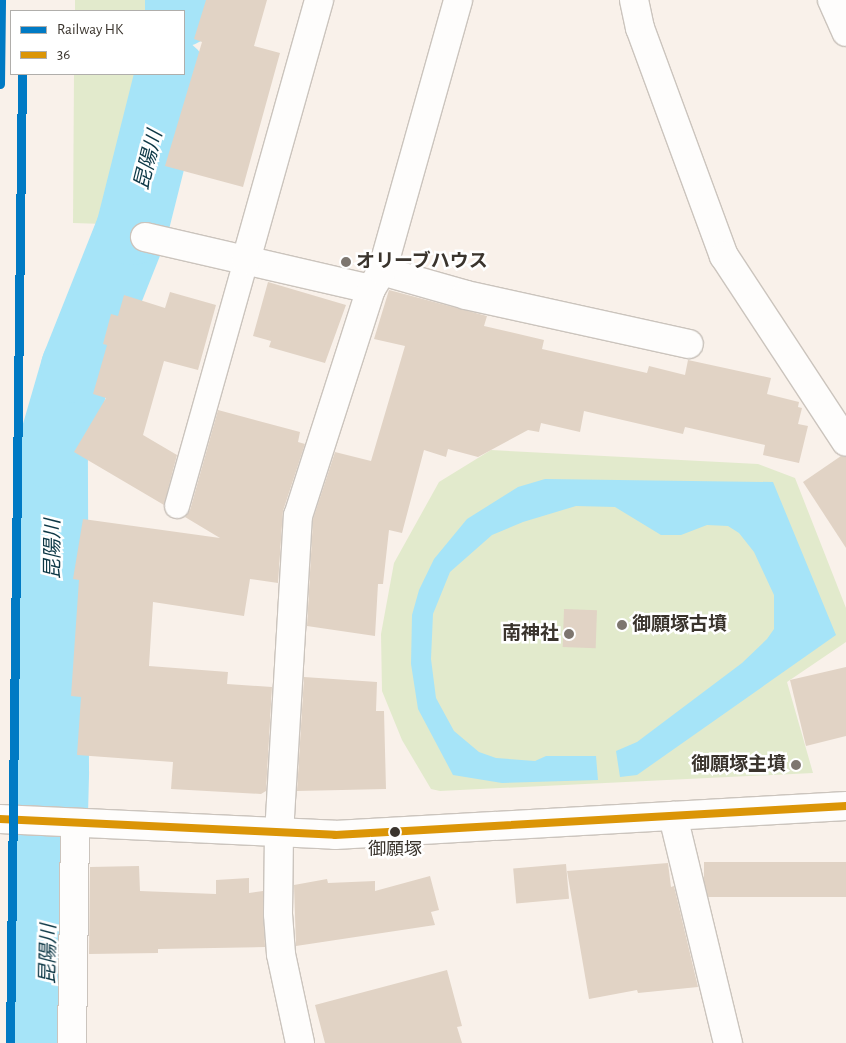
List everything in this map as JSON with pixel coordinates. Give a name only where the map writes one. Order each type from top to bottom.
[{"type":"street","points":[[246,260],[319,0]]},
{"type":"street","points":[[300,1043],[282,954],[279,834],[298,516],[377,280],[458,0]]},
{"type":"street","points":[[634,0],[640,28],[724,256],[841,428]]},
{"type":"street","points":[[832,0],[846,32]]},
{"type":"street","points":[[145,237],[246,260],[466,295],[688,344]]},
{"type":"street","points":[[0,819],[279,834],[395,833],[846,806]]},
{"type":"street","points":[[673,816],[728,1043]]},
{"type":"street","points":[[59,823],[72,1043]]},
{"type":"lane","points":[[177,506],[246,260]]},
{"type":"green space","points":[[75,0],[172,0],[172,10],[75,10]]},
{"type":"green space","points":[[74,75],[140,75],[104,224],[73,223]]},
{"type":"green space","points":[[491,450],[758,464],[795,478],[846,608],[846,642],[787,682],[813,773],[440,791],[431,789],[402,740],[382,691],[381,634],[394,563],[439,482]]},
{"type":"water","points":[[545,479],[773,482],[836,635],[637,775],[620,777],[616,751],[637,742],[742,663],[767,639],[774,629],[774,595],[754,552],[739,533],[728,526],[707,525],[681,535],[661,535],[615,507],[576,506],[523,522],[492,535],[450,572],[433,614],[431,659],[436,698],[454,731],[479,752],[496,758],[535,761],[546,756],[596,756],[598,780],[502,783],[453,775],[418,709],[411,664],[412,615],[419,590],[434,559],[467,519],[518,487]]},
{"type":"building","points":[[206,0],[267,0],[254,46],[280,53],[243,187],[165,166],[202,42],[194,39]]},
{"type":"building","points":[[268,282],[346,305],[325,363],[269,347],[271,341],[253,336]]},
{"type":"building","points":[[389,290],[487,316],[484,326],[544,340],[542,349],[647,373],[649,366],[685,375],[688,360],[771,378],[767,394],[799,402],[798,407],[802,408],[798,424],[808,426],[799,463],[763,455],[765,445],[685,427],[683,434],[584,411],[580,432],[541,423],[539,432],[528,430],[478,457],[448,449],[446,457],[424,450],[402,533],[389,530],[383,584],[378,584],[375,636],[307,626],[313,519],[335,452],[371,461],[405,346],[374,339]]},
{"type":"building","points":[[170,292],[216,305],[198,370],[164,361],[143,435],[177,455],[164,505],[74,452],[106,398],[93,394],[107,345],[103,344],[111,314],[118,316],[124,295],[165,308]]},
{"type":"building","points":[[218,410],[300,432],[298,442],[305,444],[283,511],[278,583],[250,579],[244,616],[153,602],[149,666],[228,672],[227,684],[272,687],[266,791],[261,794],[171,789],[173,762],[77,755],[81,697],[71,696],[79,580],[73,579],[83,519],[220,538],[185,517],[190,510]]},
{"type":"building","points":[[841,456],[846,457],[846,548],[803,482]]},
{"type":"building","name":"南神社","points":[[564,609],[597,610],[596,648],[563,647]]},
{"type":"building","points":[[846,667],[846,736],[806,746],[790,680]]},
{"type":"building","points":[[304,677],[377,682],[376,711],[384,711],[386,789],[297,791]]},
{"type":"building","points":[[704,862],[846,862],[846,897],[704,897]]},
{"type":"building","points":[[668,863],[671,887],[674,886],[698,987],[638,993],[637,990],[589,999],[567,871]]},
{"type":"building","points":[[566,864],[569,899],[516,903],[513,869]]},
{"type":"building","points":[[139,866],[140,891],[216,894],[216,880],[249,878],[249,893],[263,891],[265,947],[158,949],[158,953],[89,954],[90,867]]},
{"type":"building","points":[[430,876],[439,910],[431,912],[435,925],[296,946],[294,885],[327,879],[328,883],[375,881],[375,891]]},
{"type":"building","points":[[447,970],[462,1026],[457,1027],[462,1043],[325,1043],[315,1005]]},
{"type":"waterway","name":"昆陽川","points":[[181,0],[181,10]]},
{"type":"waterway","name":"昆陽川","points":[[46,1043],[53,772],[52,453],[77,367],[132,229],[171,75]]},
{"type":"rail line","name":"HK","points":[[0,84],[1,0]]},
{"type":"rail line","name":"HK","points":[[10,1043],[22,75]]},
{"type":"transit line","name":"36","points":[[0,819],[335,835],[846,806]]},
{"type":"place","name":"オリーブハウス","points":[[346,262]]},
{"type":"place","name":"御願塚古墳","points":[[622,625]]},
{"type":"place","name":"南神社","points":[[569,634]]},
{"type":"place","name":"御願塚主墳","points":[[796,765]]},
{"type":"place","name":"御願塚","points":[[395,832]]}]
